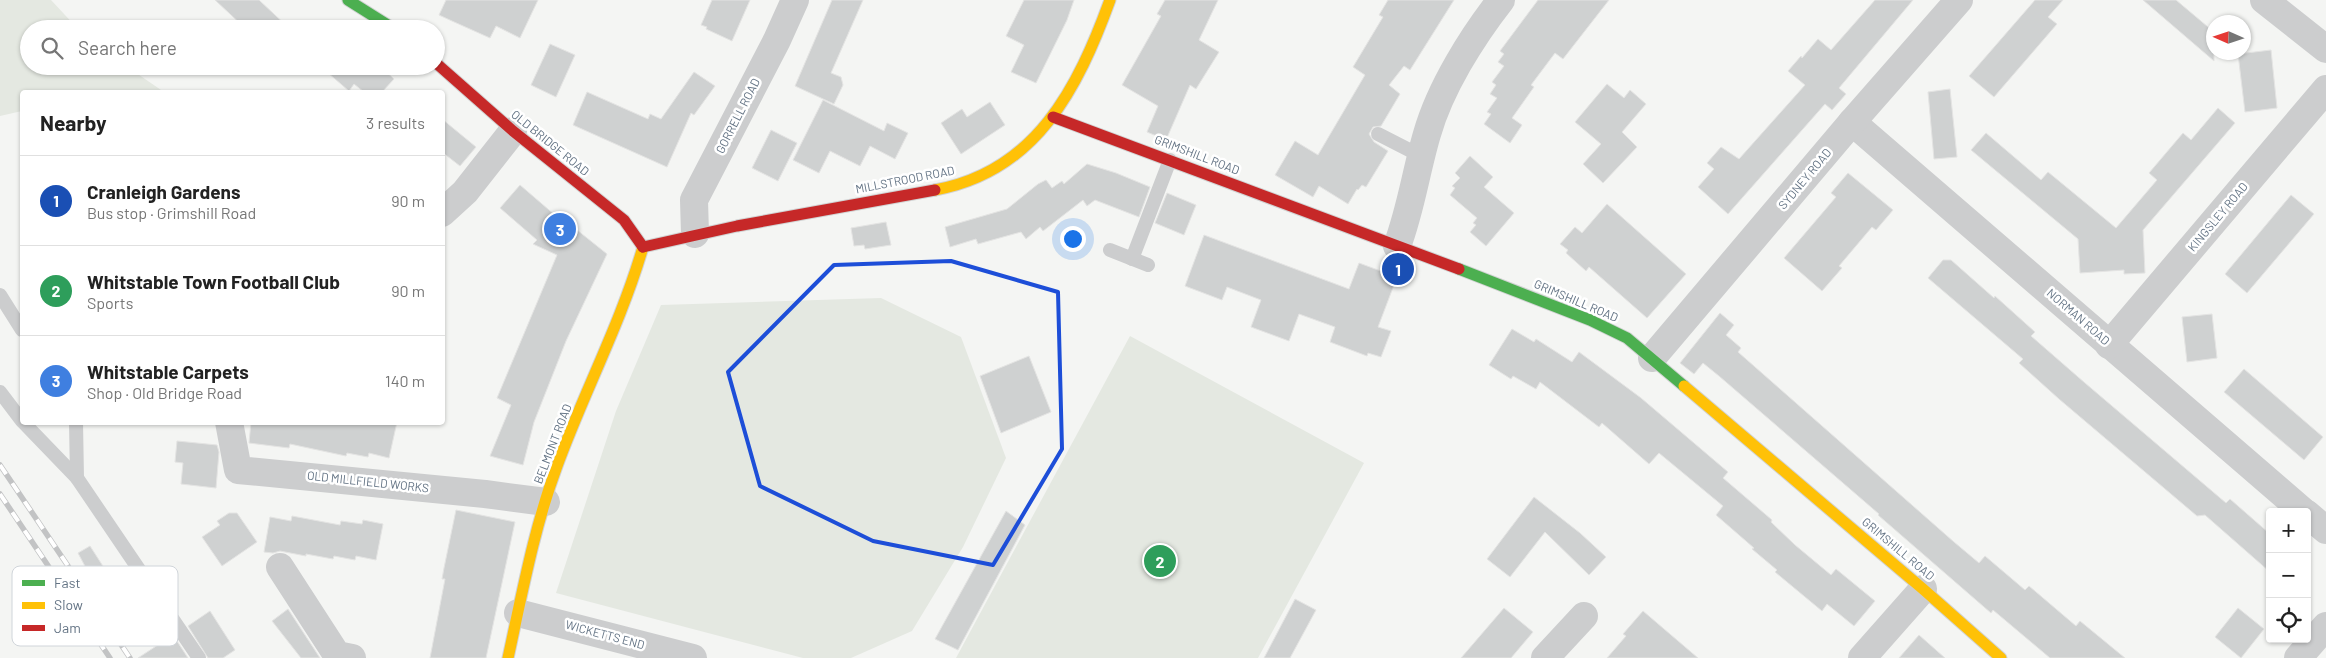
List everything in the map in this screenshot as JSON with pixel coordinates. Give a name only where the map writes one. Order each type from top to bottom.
[{"type":"street","points":[[348,0],[380,20]]},
{"type":"street","name":"GORRELL ROAD","points":[[695,234],[694,200],[777,40],[795,0]]},
{"type":"street","name":"MILLSTROOD ROAD","points":[[642,247],[695,234],[948,188],[980,177],[1006,163],[1034,140],[1053,117],[1073,87],[1098,37],[1110,0]]},
{"type":"street","points":[[1397,246],[1409,214],[1421,156],[1438,102],[1459,64],[1501,0]]},
{"type":"street","name":"SYDNEY ROAD","points":[[1652,358],[1852,122],[1959,0]]},
{"type":"street","points":[[2264,0],[2326,49]]},
{"type":"street","name":"OLD BRIDGE ROAD","points":[[445,71],[513,131],[624,220],[642,247]]},
{"type":"street","name":"KINGSLEY ROAD","points":[[2109,345],[2326,89]]},
{"type":"street","name":"GRIMSHILL ROAD","points":[[1053,117],[1590,320],[1627,338],[1923,589],[2001,658]]},
{"type":"street","name":"NORMAN ROAD","points":[[1852,122],[2299,508]]},
{"type":"street","points":[[445,211],[465,192],[513,131]]},
{"type":"street","name":"BELMONT ROAD","points":[[508,658],[546,502],[557,467],[633,283],[642,247]]},
{"type":"street","name":"OLD MILLFIELD WORKS","points":[[230,425],[238,470],[485,494],[546,502]]},
{"type":"street","points":[[2311,517],[2326,530]]},
{"type":"street","points":[[280,567],[336,655],[352,658]]},
{"type":"street","points":[[1862,658],[1923,589]]},
{"type":"street","name":"WICKETTS END","points":[[518,613],[693,658]]},
{"type":"street","points":[[1545,658],[1584,616]]},
{"type":"street","points":[[2298,658],[2326,626]]},
{"type":"lane","points":[[1378,134],[1421,156]]},
{"type":"lane","points":[[1132,259],[1170,160]]},
{"type":"lane","points":[[1110,250],[1148,265]]},
{"type":"lane","points":[[0,295],[20,327]]},
{"type":"lane","points":[[0,392],[20,418]]},
{"type":"lane","points":[[26,425],[77,478],[137,566]]},
{"type":"lane","points":[[76,425],[77,478]]},
{"type":"lane","points":[[561,624],[599,630],[708,658]]},
{"type":"lane","points":[[178,626],[200,658]]},
{"type":"highlighted area","points":[[951,261],[1058,292],[1062,449],[993,565],[873,541],[760,486],[728,372],[834,265]]},
{"type":"shaded area","points":[[0,0],[51,0],[70,20],[20,20],[20,75],[139,75],[161,90],[20,90],[20,111],[0,116]]},
{"type":"shaded area","points":[[881,298],[961,337],[1006,458],[963,547],[912,631],[851,658],[803,658],[556,593],[616,411],[661,305]]},
{"type":"shaded area","points":[[1130,336],[1364,463],[1258,658],[956,658]]},
{"type":"building","points":[[215,0],[259,0],[280,20],[236,20]]},
{"type":"building","points":[[446,0],[538,0],[520,38],[496,26],[490,38],[439,15]]},
{"type":"building","points":[[712,0],[750,0],[732,41],[701,25]]},
{"type":"building","points":[[832,0],[863,0],[831,73],[841,77],[843,85],[834,104],[795,86]]},
{"type":"building","points":[[1024,0],[1074,0],[1067,20],[1036,83],[1011,72],[1024,45],[1006,36]]},
{"type":"building","points":[[1165,0],[1218,0],[1199,40],[1219,52],[1196,89],[1190,85],[1166,140],[1147,132],[1158,106],[1122,85],[1161,16],[1157,14]]},
{"type":"building","points":[[1388,0],[1454,0],[1410,70],[1404,66],[1389,85],[1400,94],[1381,126],[1373,127],[1369,134],[1374,142],[1388,151],[1366,187],[1362,185],[1357,189],[1348,204],[1319,186],[1313,197],[1275,175],[1295,141],[1318,155],[1365,75],[1353,67],[1383,17],[1379,15]]},
{"type":"building","points":[[1538,0],[1609,0],[1563,59],[1555,53],[1531,85],[1534,87],[1512,118],[1522,125],[1510,143],[1484,124],[1491,114],[1487,112],[1497,98],[1490,94],[1496,85],[1492,82],[1504,66],[1498,62],[1504,54],[1500,51]]},
{"type":"building","points":[[1875,0],[1913,0],[1839,88],[1846,94],[1832,110],[1825,104],[1728,214],[1698,187],[1714,169],[1707,163],[1721,147],[1739,159],[1805,85],[1788,71],[1818,39],[1831,50]]},
{"type":"building","points":[[2035,0],[2063,0],[2048,17],[2057,24],[1994,97],[1969,76]]},
{"type":"building","points":[[2143,0],[2176,0],[2206,25],[2206,54]]},
{"type":"building","points":[[550,44],[575,55],[556,97],[531,85]]},
{"type":"building","points":[[2271,50],[2277,108],[2245,112],[2239,60],[2251,60],[2251,52]]},
{"type":"building","points":[[694,72],[715,86],[694,115],[691,113],[667,167],[573,125],[587,92],[648,119],[650,114],[661,119]]},
{"type":"building","points":[[330,75],[390,75],[394,79],[384,90],[362,90],[354,84],[348,90]]},
{"type":"building","points":[[1607,84],[1624,98],[1630,90],[1646,104],[1622,132],[1637,147],[1603,183],[1583,164],[1601,144],[1575,122]]},
{"type":"building","points":[[1950,89],[1957,157],[1934,159],[1928,92]]},
{"type":"building","points":[[823,100],[884,131],[887,123],[908,133],[895,159],[870,146],[860,166],[830,151],[819,173],[793,160]]},
{"type":"building","points":[[990,102],[1005,125],[961,154],[941,123],[962,109],[967,117]]},
{"type":"building","points":[[2218,108],[2235,123],[2143,230],[2145,273],[2124,274],[2124,270],[2080,273],[2078,239],[1971,150],[1986,133],[2041,180],[2048,172],[2116,228],[2157,180],[2149,173],[2183,133],[2191,140]]},
{"type":"building","points":[[445,121],[476,147],[460,166],[445,154]]},
{"type":"building","points":[[771,130],[797,143],[778,181],[752,168]]},
{"type":"building","points":[[1470,156],[1493,177],[1484,187],[1514,213],[1486,246],[1470,232],[1476,225],[1473,223],[1477,218],[1450,195],[1455,188],[1452,186],[1460,178],[1455,173]]},
{"type":"building","points":[[1087,164],[1150,187],[1139,217],[1095,200],[1087,206],[1083,200],[1043,231],[1040,227],[1026,239],[1021,232],[978,244],[976,239],[950,247],[945,227],[1007,209],[1038,184],[1046,180],[1052,188],[1062,181],[1064,184]]},
{"type":"building","points":[[1848,173],[1893,210],[1876,230],[1872,227],[1839,266],[1842,268],[1822,291],[1784,258],[1836,197],[1831,193]]},
{"type":"building","points":[[520,185],[556,216],[557,214],[607,254],[566,341],[534,422],[523,465],[490,456],[511,405],[497,398],[557,255],[533,244],[537,240],[500,208]]},
{"type":"building","points":[[1167,193],[1196,205],[1184,235],[1155,223]]},
{"type":"building","points":[[2291,195],[2314,214],[2247,293],[2225,274]]},
{"type":"building","points":[[1607,204],[1686,274],[1647,318],[1589,267],[1586,271],[1566,253],[1568,250],[1560,244],[1575,227],[1582,233]]},
{"type":"building","points":[[886,222],[891,245],[865,249],[864,245],[854,246],[851,228]]},
{"type":"building","points":[[1204,235],[1349,289],[1359,263],[1397,277],[1378,327],[1391,331],[1381,357],[1368,353],[1367,356],[1330,342],[1335,327],[1299,314],[1289,341],[1251,327],[1261,300],[1227,287],[1222,300],[1185,286]]},
{"type":"building","points":[[1943,260],[1951,260],[1994,298],[1995,296],[2035,332],[2031,336],[2085,383],[2226,503],[2230,499],[2266,530],[2266,568],[2205,515],[2197,516],[2059,399],[2019,363],[2023,359],[1928,278]]},
{"type":"building","points":[[1720,313],[1734,325],[1726,335],[1741,348],[1738,352],[1954,542],[1979,563],[1985,556],[2025,590],[2029,586],[2076,626],[2080,621],[2125,658],[2050,658],[1993,610],[1991,613],[1703,363],[1694,374],[1680,363]]},
{"type":"building","points":[[2212,314],[2217,358],[2187,362],[2182,317]]},
{"type":"building","points":[[1512,329],[1534,342],[1536,339],[1572,362],[1579,352],[1641,398],[1728,472],[1723,478],[1772,520],[1771,522],[1795,545],[1831,575],[1836,569],[1875,601],[1854,626],[1827,604],[1822,611],[1775,572],[1777,570],[1716,515],[1723,506],[1659,453],[1649,464],[1602,423],[1599,427],[1540,382],[1536,389],[1513,376],[1511,379],[1489,365]]},
{"type":"building","points":[[1029,356],[1051,412],[1001,433],[980,376]]},
{"type":"building","points":[[2244,369],[2323,437],[2304,460],[2224,392]]},
{"type":"building","points":[[251,425],[396,425],[389,458],[369,453],[368,457],[347,453],[346,456],[290,444],[289,448],[249,443]]},
{"type":"building","points":[[177,441],[217,445],[219,452],[216,488],[181,484],[183,463],[175,462]]},
{"type":"building","points":[[1534,497],[1580,533],[1606,557],[1589,575],[1545,532],[1510,577],[1487,559]]},
{"type":"building","points":[[456,510],[515,522],[486,658],[430,658],[445,579],[442,579]]},
{"type":"building","points":[[1006,511],[1025,525],[958,650],[935,639]]},
{"type":"building","points":[[229,513],[237,513],[257,542],[222,566],[202,537],[220,525],[217,521]]},
{"type":"building","points":[[292,516],[340,525],[341,521],[362,524],[363,520],[383,524],[376,560],[356,556],[355,560],[334,556],[333,559],[306,554],[306,556],[280,551],[273,553],[264,552],[270,517],[291,521]]},
{"type":"building","points":[[90,546],[103,566],[85,566],[78,553]]},
{"type":"building","points":[[1295,599],[1316,610],[1290,658],[1264,658]]},
{"type":"building","points":[[1504,608],[1533,632],[1511,658],[1461,658]]},
{"type":"building","points":[[2238,608],[2264,629],[2241,658],[2215,637]]},
{"type":"building","points":[[288,609],[320,658],[301,658],[272,621]]},
{"type":"building","points":[[210,611],[235,650],[223,658],[208,658],[188,626]]},
{"type":"building","points":[[1643,611],[1698,658],[1607,658],[1626,636],[1623,634]]},
{"type":"building","points":[[1919,635],[1945,658],[1899,658]]},
{"type":"building","points":[[178,643],[188,658],[138,658],[156,646],[178,646]]},
{"type":"railway","points":[[0,465],[68,566]]},
{"type":"railway","points":[[0,494],[48,566]]},
{"type":"railway","points":[[102,646],[110,658]]},
{"type":"railway","points":[[122,646],[130,658]]},
{"type":"traffic: fast","points":[[348,0],[380,20]]},
{"type":"traffic: fast","points":[[1459,269],[1590,320],[1627,338],[1684,386]]},
{"type":"traffic: slow","points":[[935,190],[970,180],[1000,165],[1026,145],[1048,121],[1067,94],[1083,64],[1110,0]]},
{"type":"traffic: slow","points":[[508,658],[529,561],[549,489],[624,303],[643,247]]},
{"type":"traffic: slow","points":[[1684,386],[1923,589],[2001,658]]},
{"type":"traffic: jam","points":[[445,71],[513,131],[624,220],[643,247]]},
{"type":"traffic: jam","points":[[1053,117],[1459,269]]},
{"type":"traffic: jam","points":[[643,247],[737,226],[935,190]]},
{"type":"place","name":"Whitstable Carpets","points":[[560,229]]},
{"type":"place","name":"Cranleigh Gardens","points":[[1398,269]]},
{"type":"place","name":"Whitstable Town Football Club","points":[[1160,561]]}]
